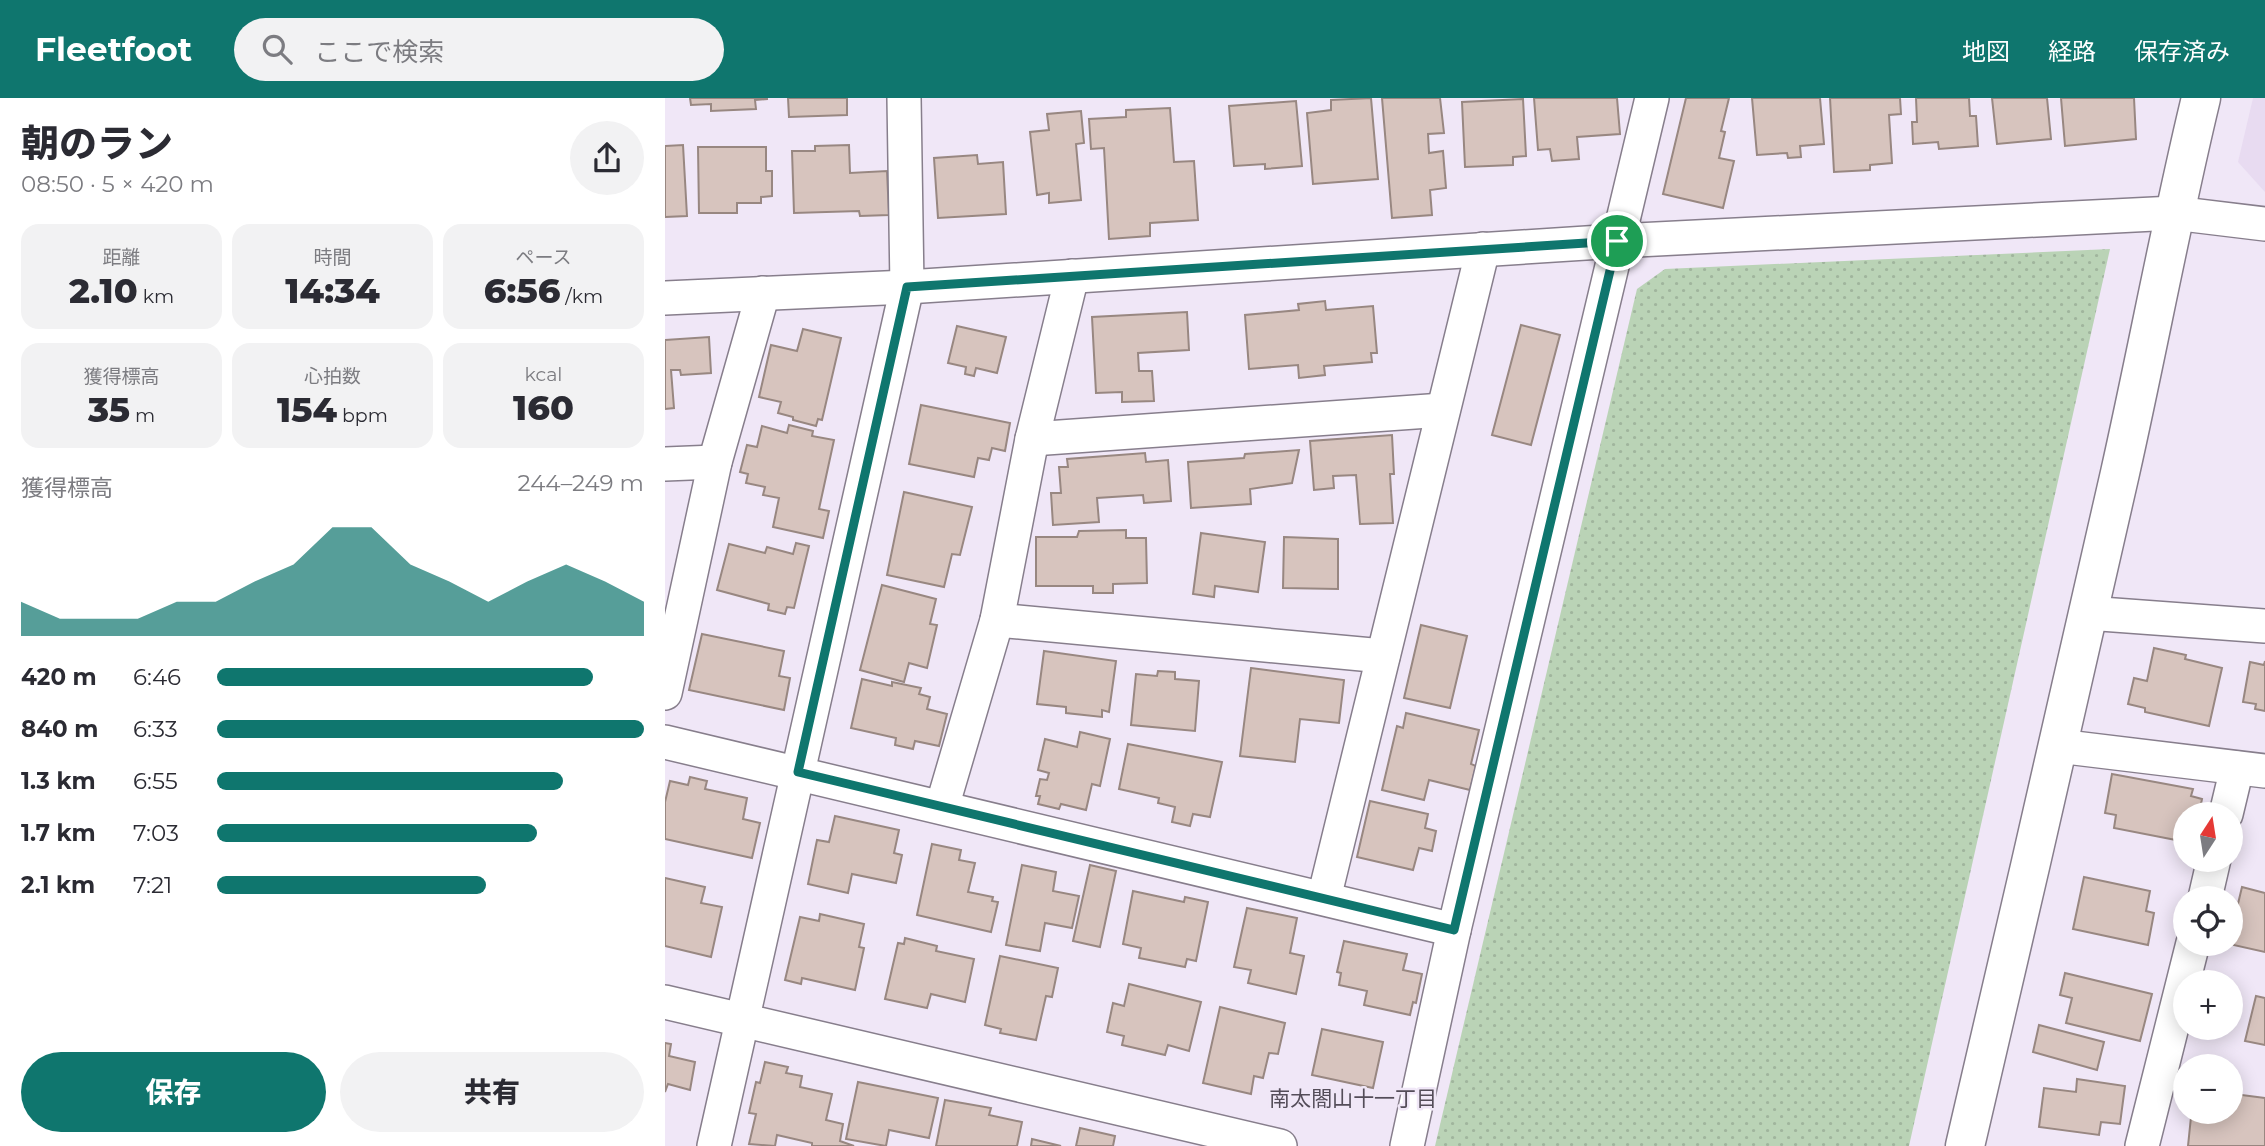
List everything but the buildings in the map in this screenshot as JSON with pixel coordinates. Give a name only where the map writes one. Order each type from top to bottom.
[{"type":"street","points":[[714,1146],[907,287],[904,98]]},
{"type":"street","points":[[1407,1146],[1454,930],[1652,98]]},
{"type":"street","points":[[1965,1146],[2059,747],[2201,98]]},
{"type":"street","points":[[665,298],[907,287],[1617,241],[2174,212],[2265,224]]},
{"type":"street","points":[[1324,898],[1483,250]]},
{"type":"street","points":[[942,807],[997,620],[1032,439],[1072,276]]},
{"type":"street","points":[[665,693],[715,462],[763,293]]},
{"type":"street","points":[[1032,439],[1443,410]]},
{"type":"street","points":[[665,464],[715,462]]},
{"type":"street","points":[[2087,613],[2265,626]]},
{"type":"street","points":[[997,620],[1383,656]]},
{"type":"street","points":[[665,742],[1454,930]]},
{"type":"street","points":[[2059,747],[2251,770],[2233,802]]},
{"type":"street","points":[[2142,1146],[2190,956]]},
{"type":"street","points":[[665,1002],[1280,1146]]},
{"type":"shaded area","points":[[2253,98],[2265,98],[2265,192],[2238,162]]},
{"type":"green space","points":[[2110,249],[1909,1146],[1435,1146],[1637,289],[1665,269]]},
{"type":"district","name":"南太閤山十一丁目","points":[[1353,1099]]},
{"type":"route","points":[[1617,241],[1454,930],[798,772],[907,287],[1617,241]]}]
